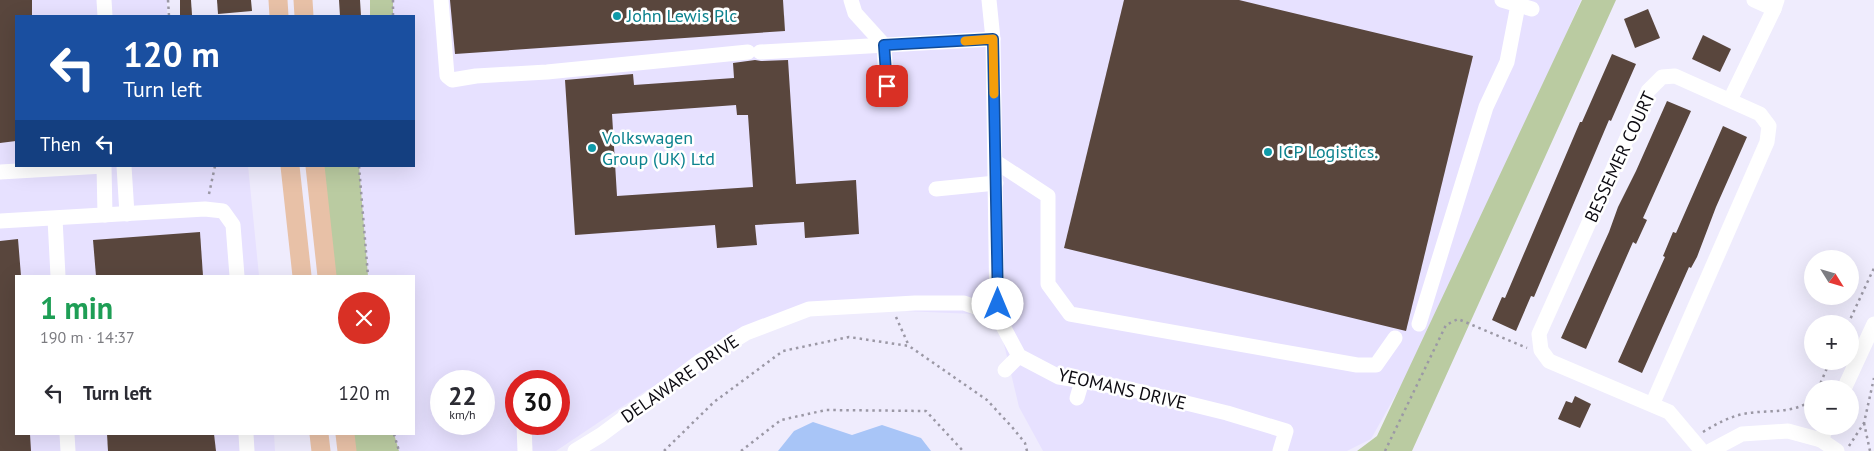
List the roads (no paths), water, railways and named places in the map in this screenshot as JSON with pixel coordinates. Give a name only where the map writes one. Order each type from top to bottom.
[{"type":"main road","points":[[278,0],[279,15]]},
{"type":"main road","points":[[303,0],[304,15]]},
{"type":"main road","points":[[290,167],[302,275]]},
{"type":"main road","points":[[315,167],[327,275]]},
{"type":"main road","points":[[319,435],[321,451]]},
{"type":"main road","points":[[345,435],[347,451]]},
{"type":"street","points":[[104,0],[106,15]]},
{"type":"street","points":[[441,0],[446,76],[452,80],[476,76],[547,72],[754,52],[993,39]]},
{"type":"street","points":[[851,0],[855,12],[884,45],[888,97]]},
{"type":"street","points":[[989,0],[993,39],[997,315],[1019,356],[1005,370]]},
{"type":"street","points":[[1419,324],[1486,107],[1507,62],[1525,7],[1502,0]]},
{"type":"street","points":[[1730,100],[1776,4],[1754,0]]},
{"type":"street","name":"BESSEMER COURT","points":[[1674,76],[1730,100],[1760,114],[1769,126],[1768,142],[1652,405],[1549,361],[1541,350],[1539,334],[1648,91],[1662,77],[1674,76]]},
{"type":"street","points":[[996,162],[1048,196],[1048,284],[1070,314],[1357,365],[1376,365],[1395,338]]},
{"type":"street","points":[[0,172],[87,167]]},
{"type":"street","points":[[104,167],[105,215]]},
{"type":"street","points":[[124,167],[127,214]]},
{"type":"street","points":[[936,189],[996,183]]},
{"type":"street","points":[[0,221],[205,209],[223,211],[233,225],[236,275]]},
{"type":"street","points":[[55,219],[58,275]]},
{"type":"street","name":"DELAWARE DRIVE","points":[[575,451],[601,435],[700,362],[746,333],[809,309],[890,304],[964,303],[997,315]]},
{"type":"street","points":[[1848,380],[1874,324]]},
{"type":"street","name":"YEOMANS DRIVE","points":[[1019,356],[1059,377],[1125,388],[1227,413],[1286,431],[1280,451]]},
{"type":"street","points":[[1077,398],[1082,381]]},
{"type":"street","points":[[1652,405],[1670,412],[1702,451]]},
{"type":"street","points":[[1710,451],[1742,434],[1788,431],[1821,440],[1837,451]]},
{"type":"street","points":[[67,435],[68,451]]},
{"type":"street","points":[[246,435],[247,451]]},
{"type":"street","points":[[524,435],[525,451]]},
{"type":"street","points":[[1821,440],[1823,435]]},
{"type":"water","points":[[813,422],[852,435],[882,425],[921,438],[931,451],[778,451],[794,431]]},
{"type":"place","name":"John Lewis Plc","points":[[617,16]]},
{"type":"place","name":"Volkswagen Group (UK) Ltd","points":[[592,148]]},
{"type":"place","name":"ICP Logistics.","points":[[1268,152]]}]
